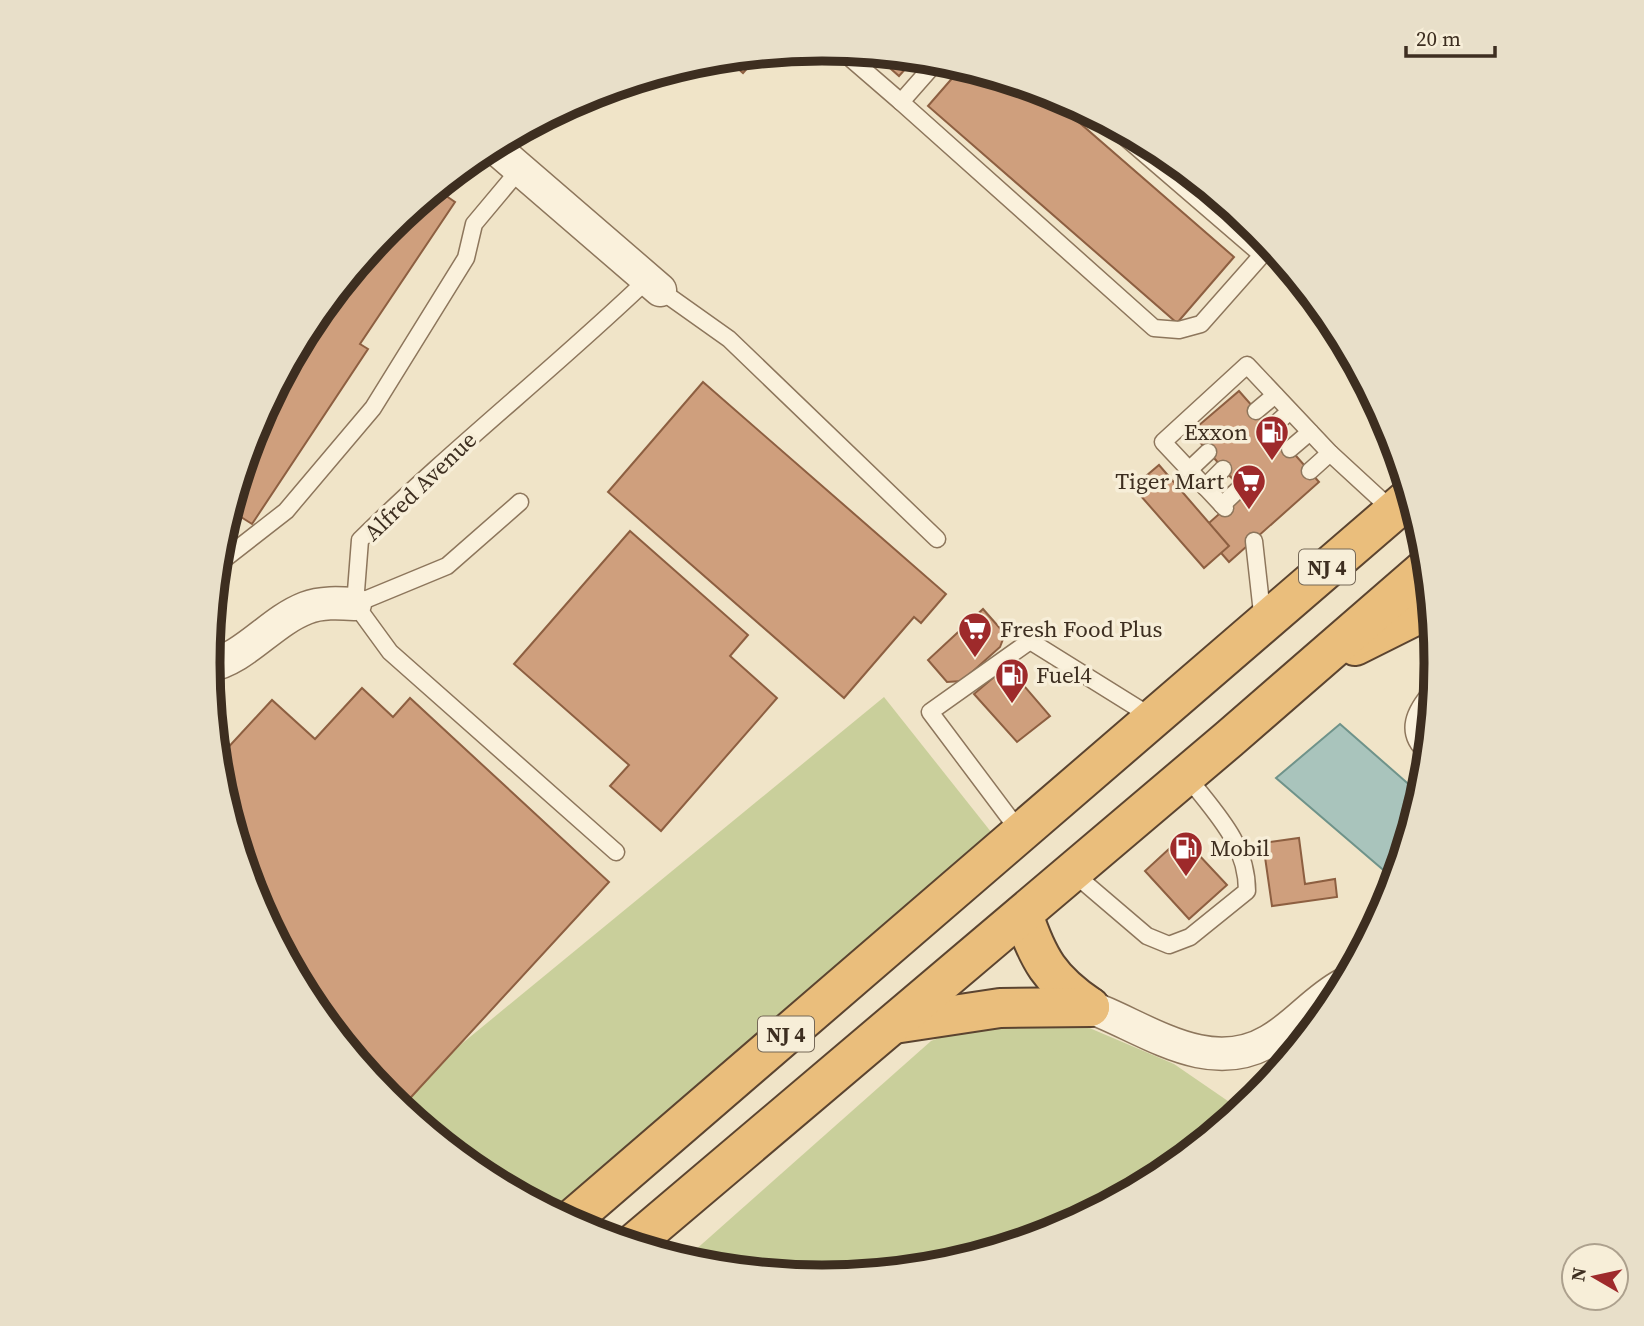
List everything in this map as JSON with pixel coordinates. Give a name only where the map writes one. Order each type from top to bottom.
[{"type":"highway","name":"NJ 4","points":[[579,1213],[1401,504]]},
{"type":"highway","name":"NJ 4","points":[[642,1237],[1229,739],[1417,575]]},
{"type":"highway","points":[[1303,674],[1421,613]]},
{"type":"highway","points":[[1023,914],[1045,967],[1059,984],[1090,1007]]},
{"type":"highway","points":[[894,1024],[1000,1008],[1090,1007]]},
{"type":"street","points":[[502,154],[654,285]]},
{"type":"street","points":[[220,662],[235,656],[282,620],[309,606],[355,604]]},
{"type":"street","points":[[1090,1007],[1179,1048],[1199,1052],[1232,1052],[1268,1042],[1316,1006]]},
{"type":"lane","points":[[856,63],[1154,328],[1179,330],[1201,324],[1263,254]]},
{"type":"lane","points":[[901,102],[928,71]]},
{"type":"lane","points":[[230,554],[286,511],[373,408],[466,258],[474,224],[520,169]]},
{"type":"lane","points":[[1171,174],[1240,230]]},
{"type":"lane","points":[[654,285],[729,340],[937,539]]},
{"type":"lane","name":"Alfred Avenue","points":[[355,604],[360,540],[418,482],[580,344],[654,285]]},
{"type":"lane","points":[[1240,488],[1223,506],[1163,442],[1247,365],[1330,453],[1401,504]]},
{"type":"lane","points":[[1256,411],[1275,395]]},
{"type":"lane","points":[[1271,428],[1290,411]]},
{"type":"lane","points":[[1290,449],[1310,432]]},
{"type":"lane","points":[[1189,470],[1208,452]]},
{"type":"lane","points":[[1310,471],[1330,453]]},
{"type":"lane","points":[[1205,487],[1223,469]]},
{"type":"lane","points":[[520,502],[447,566],[355,604],[390,652],[616,852]]},
{"type":"lane","points":[[1254,541],[1254,630]]},
{"type":"lane","points":[[1020,832],[930,712],[1030,641],[1166,705]]},
{"type":"lane","points":[[1419,745],[1414,730],[1416,709],[1422,703]]},
{"type":"lane","points":[[1072,872],[1147,936],[1169,946],[1190,937],[1247,891],[1247,868],[1236,841],[1186,775]]},
{"type":"green space","points":[[884,697],[1003,847],[579,1213],[521,1184],[488,1163],[401,1094]]},
{"type":"green space","points":[[1059,1015],[1174,1064],[1232,1104],[1188,1140],[1123,1184],[1052,1219],[978,1244],[901,1260],[822,1265],[743,1260],[695,1251],[931,1041],[993,1017]]},
{"type":"water","points":[[1340,724],[1411,786],[1386,872],[1276,778]]},
{"type":"building","points":[[886,65],[907,67],[899,76]]},
{"type":"building","points":[[750,66],[743,73],[736,67]]},
{"type":"building","points":[[954,76],[1015,93],[1071,115],[1234,257],[1177,323],[928,106]]},
{"type":"building","points":[[445,195],[455,202],[360,344],[368,349],[252,524],[239,516],[252,470],[282,397],[301,362],[345,297],[370,266],[396,237]]},
{"type":"building","points":[[703,382],[946,594],[921,623],[914,617],[844,698],[608,492]]},
{"type":"building","points":[[1239,391],[1319,482],[1229,562],[1201,530],[1244,492],[1191,432]]},
{"type":"building","points":[[1159,465],[1229,546],[1204,568],[1133,487]]},
{"type":"building","points":[[630,531],[748,635],[730,656],[777,698],[661,831],[610,786],[629,765],[514,664]]},
{"type":"building","points":[[983,609],[1005,634],[1000,647],[962,681],[947,682],[928,660]]},
{"type":"building","name":"Fuel4","points":[[1007,666],[1050,716],[1017,742],[974,694]]},
{"type":"building","points":[[362,688],[393,717],[410,698],[609,882],[408,1100],[345,1029],[301,964],[266,893],[241,819],[226,749],[272,700],[315,739]]},
{"type":"building","name":"Mobil","points":[[1182,837],[1227,885],[1189,919],[1145,871]]},
{"type":"building","points":[[1299,838],[1305,884],[1335,879],[1337,897],[1272,906],[1263,843]]},
{"type":"place","name":"Exxon","points":[[1272,462]]},
{"type":"place","name":"Tiger Mart","points":[[1249,511]]},
{"type":"place","name":"Fresh Food Plus","points":[[975,659]]},
{"type":"place","name":"Fuel4","points":[[1012,705]]},
{"type":"place","name":"Mobil","points":[[1186,878]]}]
